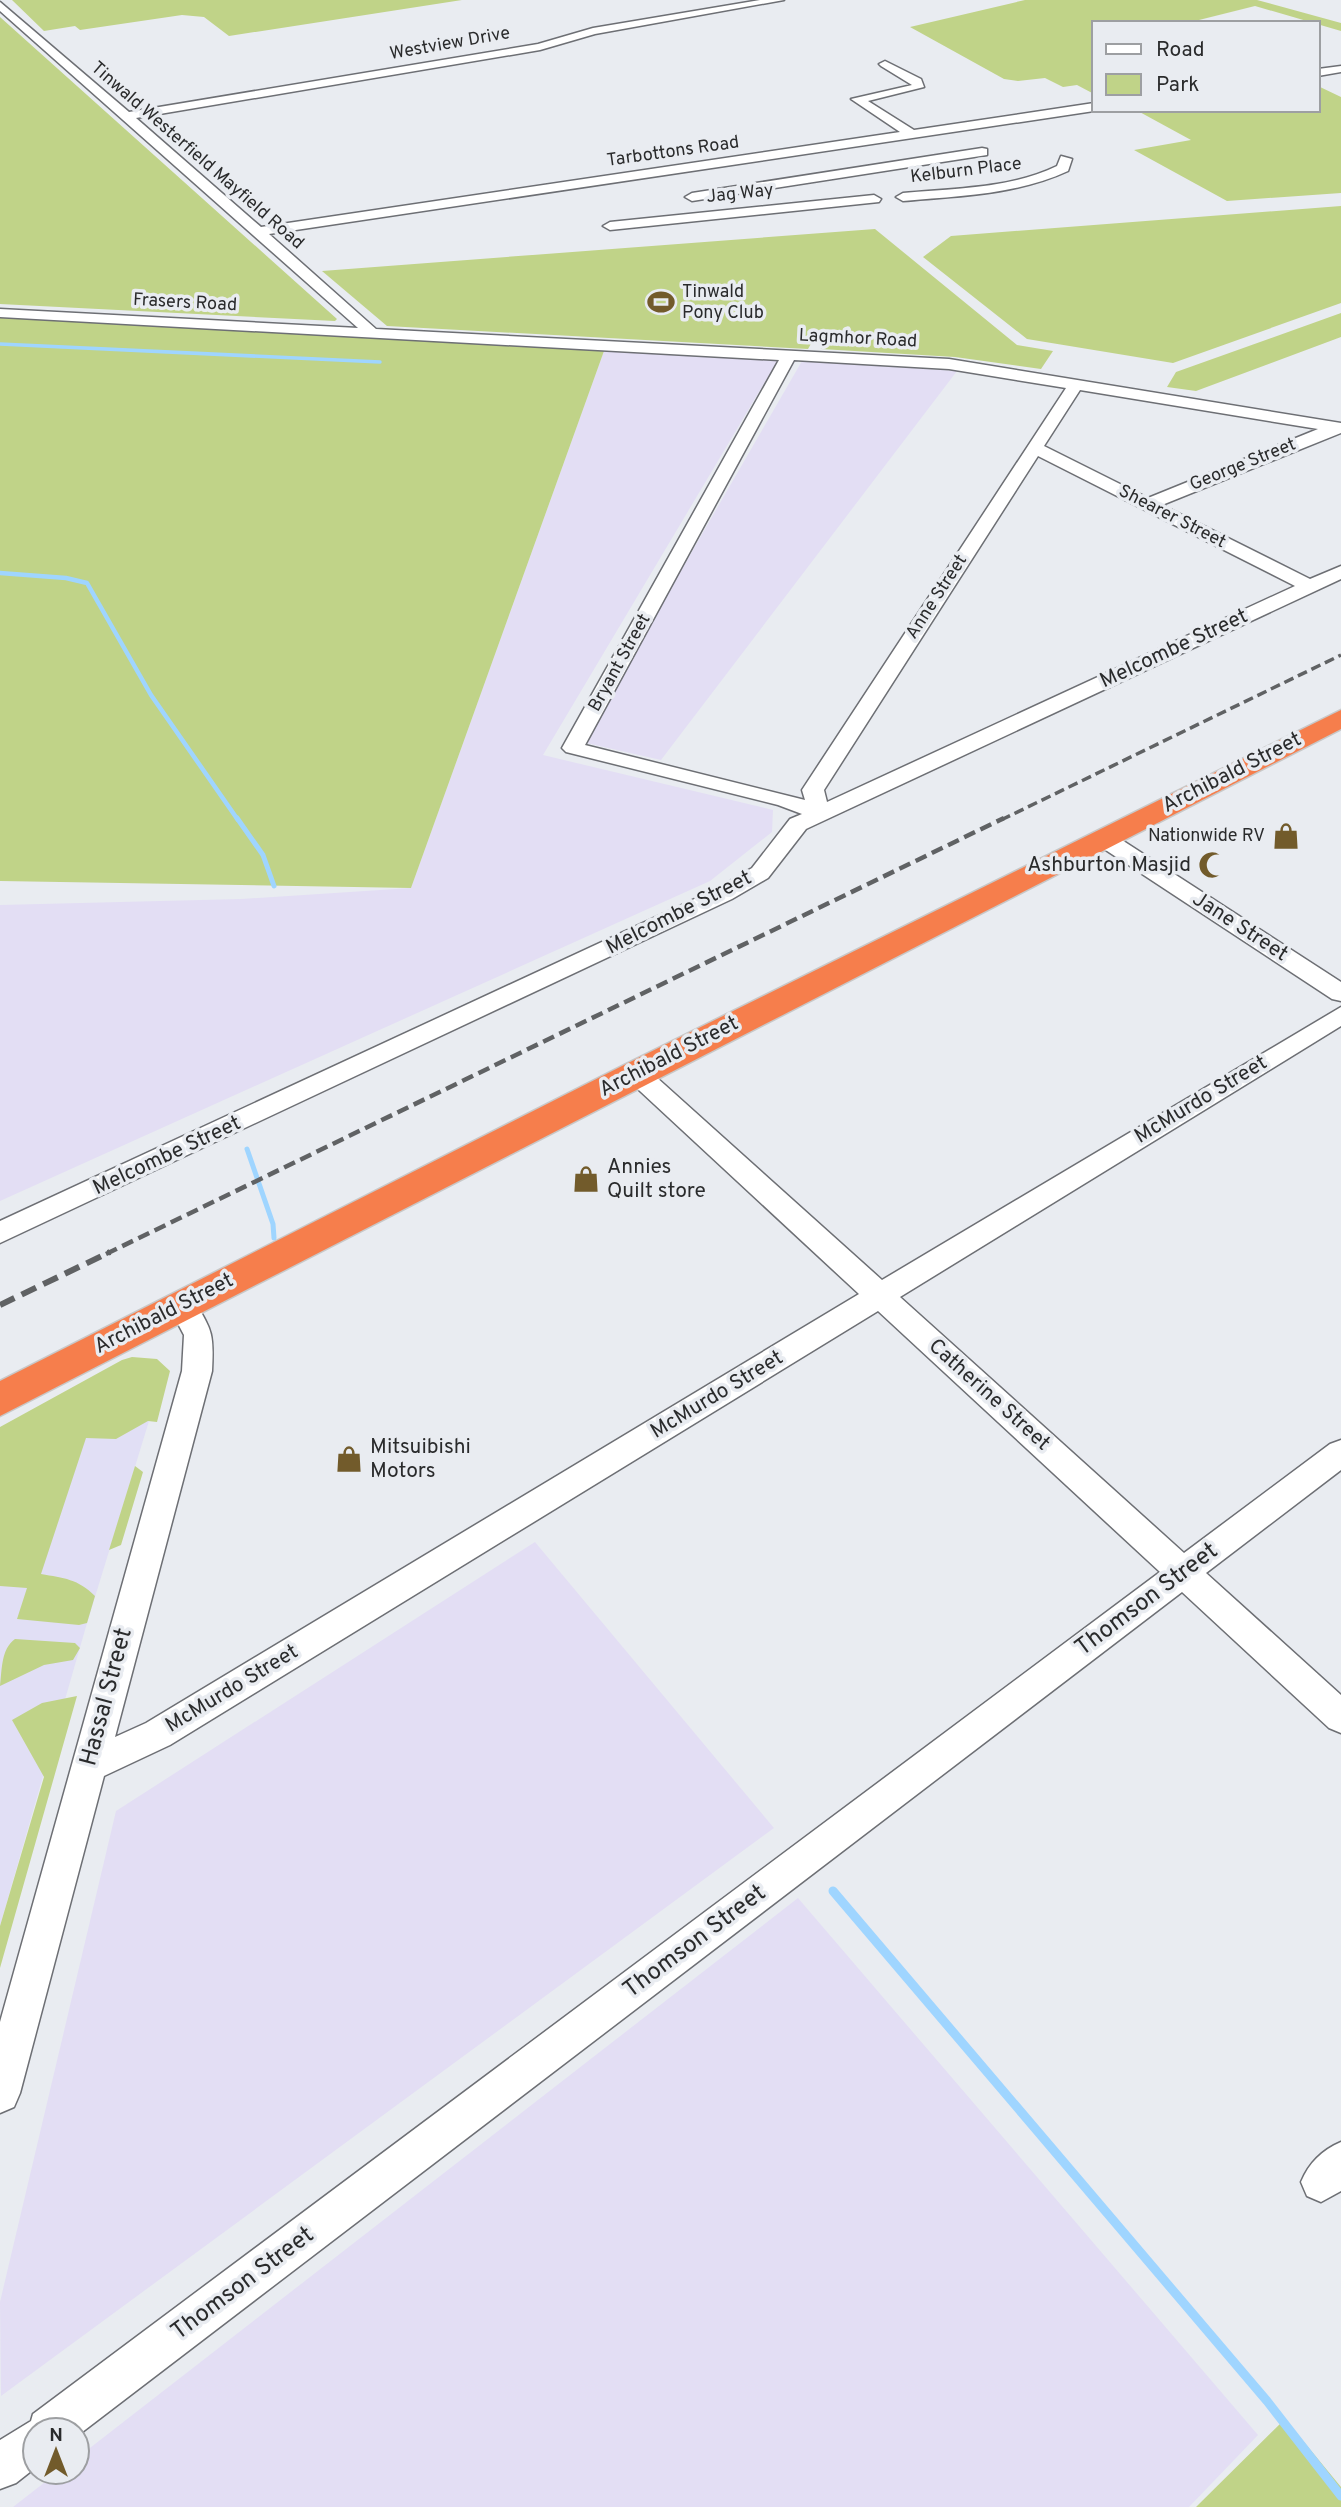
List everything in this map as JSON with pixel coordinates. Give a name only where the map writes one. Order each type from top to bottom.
[{"type":"highway","name":"Archibald Street","points":[[0,1400],[636,1073],[1341,718]]},
{"type":"street","name":"Westview Drive","points":[[125,116],[540,47],[593,31],[779,0]]},
{"type":"street","name":"Tinwald Westerfield Mayfield Road","points":[[0,5],[369,329],[368,332]]},
{"type":"street","points":[[885,64],[917,82],[918,86],[857,99],[912,134]]},
{"type":"street","points":[[1320,73],[1341,69]]},
{"type":"street","name":"Tarbottons Road","points":[[257,232],[1092,107]]},
{"type":"street","points":[[816,148],[878,195]]},
{"type":"street","points":[[692,197],[982,152]]},
{"type":"street","name":"Kelburn Place","points":[[878,195],[903,197],[1020,184],[1062,168],[1066,159]]},
{"type":"street","name":"Jag Way","points":[[610,226],[878,195]]},
{"type":"street","name":"Frasers Road","points":[[0,313],[368,332]]},
{"type":"street","name":"Lagmhor Road","points":[[368,332],[949,364],[1340,427]]},
{"type":"street","name":"Bryant Street","points":[[789,355],[573,748],[786,800],[819,813]]},
{"type":"street","name":"Anne Street","points":[[819,813],[813,790],[1076,384]]},
{"type":"street","name":"George Street","points":[[1146,505],[1340,427]]},
{"type":"street","name":"Shearer Street","points":[[1034,447],[1310,587]]},
{"type":"street","name":"Melcombe Street","points":[[0,1233],[724,894],[760,873],[787,835],[798,824],[819,813],[1341,572]]},
{"type":"street","name":"Jane Street","points":[[1103,838],[1341,993]]},
{"type":"street","name":"McMurdo Street","points":[[88,1766],[158,1734],[1341,1015]]},
{"type":"street","name":"Catherine Street","points":[[636,1073],[1341,1717]]},
{"type":"street","name":"Hassal Street","points":[[0,2093],[197,1371],[199,1335],[182,1305]]},
{"type":"street","name":"Thomson Street","points":[[68,2416],[1341,1453]]},
{"type":"street","points":[[0,2467],[21,2451]]},
{"type":"shaded area","points":[[604,351],[778,360],[543,755],[773,810],[772,832],[710,881],[0,1201],[0,905],[241,899],[411,888]]},
{"type":"shaded area","points":[[802,361],[957,371],[661,760],[582,742]]},
{"type":"shaded area","points":[[149,1421],[87,1623],[0,1926],[0,1434]]},
{"type":"shaded area","points":[[535,1542],[774,1828],[1,2396],[0,2302],[116,1811]]},
{"type":"shaded area","points":[[798,1898],[1258,2435],[1189,2507],[13,2507],[40,2486],[91,2486],[91,2447]]},
{"type":"green space","points":[[12,0],[462,0],[229,36],[204,17],[182,15],[80,30],[75,26],[44,31]]},
{"type":"green space","points":[[1025,0],[1257,0],[1341,23],[1341,31],[1320,25],[1320,21],[1307,21],[1255,6],[1195,21],[1092,21],[1092,93],[1077,85],[1063,87],[1045,78],[1018,81],[1004,79],[910,27]]},
{"type":"green space","points":[[0,17],[337,319],[0,304]]},
{"type":"green space","points":[[1320,87],[1341,97],[1341,193],[1227,201],[1134,150],[1191,140],[1140,112],[1320,112]]},
{"type":"green space","points":[[1341,206],[1341,303],[1173,363],[1027,339],[923,257],[951,236]]},
{"type":"green space","name":"Tinwald Pony Club","points":[[875,229],[1017,345],[1053,351],[1041,369],[955,357],[821,349],[819,342],[812,342],[808,349],[387,326],[322,271]]},
{"type":"green space","points":[[1341,313],[1341,337],[1196,391],[1167,387],[1176,372]]},
{"type":"green space","points":[[0,317],[604,351],[411,888],[0,881]]},
{"type":"green space","points":[[132,1357],[157,1359],[170,1371],[157,1422],[148,1421],[116,1439],[86,1438],[41,1574],[77,1583],[95,1596],[87,1623],[79,1625],[17,1619],[27,1588],[0,1586],[0,1427]]},
{"type":"green space","points":[[135,1466],[143,1472],[121,1545],[109,1550]]},
{"type":"green space","points":[[15,1639],[75,1643],[80,1648],[73,1660],[44,1665],[0,1686],[5,1654]]},
{"type":"green space","points":[[77,1696],[0,1968],[0,1926],[44,1777],[12,1720],[42,1703]]},
{"type":"green space","points":[[1285,2419],[1341,2487],[1341,2507],[1196,2507]]},
{"type":"waterway","points":[[0,344],[380,362]]},
{"type":"waterway","points":[[0,573],[66,578],[87,583],[151,695],[238,820]]},
{"type":"waterway","points":[[237,818],[263,855],[274,886]]},
{"type":"waterway","points":[[247,1149],[273,1224],[274,1238]]},
{"type":"waterway","points":[[833,1891],[1267,2401],[1341,2496]]},
{"type":"railway","points":[[1001,820],[1341,655]]},
{"type":"railway","points":[[106,1254],[1004,818]]},
{"type":"railway","points":[[0,1305],[110,1252]]},
{"type":"place","name":"Tinwald Pony Club","points":[[661,302]]},
{"type":"place","name":"Nationwide RV","points":[[1286,836]]},
{"type":"place","name":"Ashburton Masjid","points":[[1212,865]]},
{"type":"place","name":"Annies Quilt store","points":[[586,1179]]},
{"type":"place","name":"Mitsuibishi Motors","points":[[349,1459]]}]
